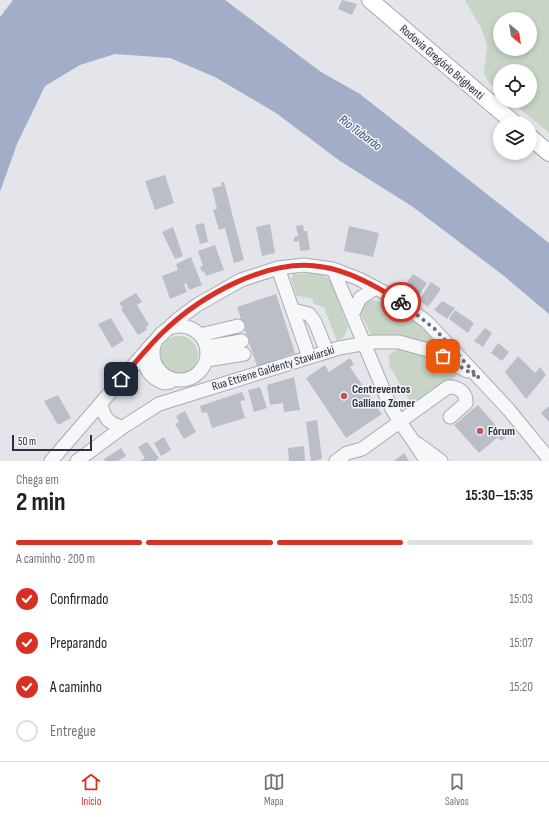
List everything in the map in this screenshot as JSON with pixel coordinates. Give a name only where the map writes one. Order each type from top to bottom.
[{"type":"main road","name":"Rodovia Gregório Brighenti","points":[[370,0],[506,116]]},
{"type":"main road","points":[[537,143],[549,154]]},
{"type":"street","points":[[51,461],[163,332],[191,310],[220,291],[261,272],[278,268],[304,265],[334,269],[376,288],[399,300],[427,322],[509,410],[549,458]]},
{"type":"street","points":[[278,268],[293,310],[290,319],[305,358]]},
{"type":"street","points":[[334,269],[389,403],[400,423],[416,442],[426,461]]},
{"type":"street","points":[[352,315],[360,298],[376,288]]},
{"type":"street","points":[[293,310],[309,314],[315,322],[327,352]]},
{"type":"street","points":[[142,355],[147,371],[154,378],[164,383],[183,380],[195,376],[204,366],[207,347],[200,335],[195,330],[182,326],[175,326],[163,332],[154,345],[154,361],[162,374],[177,380]]},
{"type":"street","points":[[200,335],[238,326]]},
{"type":"street","points":[[207,347],[242,341]]},
{"type":"street","name":"Rua Ettiene Galdenty Stawiarski","points":[[77,461],[123,427],[169,400],[305,358],[364,344],[384,342],[412,344],[443,356],[479,378]]},
{"type":"street","points":[[206,360],[244,354]]},
{"type":"street","points":[[336,461],[347,453],[362,450],[448,387],[453,386],[464,392],[467,399],[466,403],[450,417]]},
{"type":"street","points":[[101,404],[106,419],[115,426],[123,427]]},
{"type":"street","points":[[416,442],[441,461]]},
{"type":"street","points":[[356,461],[362,450]]},
{"type":"green space","points":[[465,0],[549,0],[549,133],[537,123],[537,116],[529,116],[519,108],[537,108],[537,64],[493,64],[493,86],[489,83],[484,73],[487,45],[481,28]]},
{"type":"green space","points":[[321,273],[331,281],[348,327],[344,337],[337,341],[324,307],[314,304],[312,299],[296,295],[291,279],[294,274]]},
{"type":"green space","points":[[370,300],[394,309],[422,326],[441,342],[449,353],[430,344],[412,339],[372,337],[359,310],[361,306]]},
{"type":"green space","points":[[179,336],[192,342],[198,355],[192,368],[179,374],[166,368],[160,355],[166,342]]},
{"type":"green space","points":[[398,349],[422,354],[457,375],[414,408],[389,365],[389,355]]},
{"type":"water","name":"Rio Tubarão","points":[[13,0],[225,0],[321,72],[360,94],[549,243],[549,314],[504,276],[413,207],[340,161],[276,113],[215,77],[170,58],[115,54],[80,65],[45,86],[17,144],[0,192],[0,17]]},
{"type":"building","points":[[342,0],[357,4],[352,15],[338,9]]},
{"type":"building","points":[[165,175],[174,203],[155,210],[145,181]]},
{"type":"building","points":[[221,182],[224,182],[244,260],[234,263],[225,228],[219,230],[213,210],[217,209],[212,188],[222,186]]},
{"type":"building","points":[[204,223],[208,242],[200,244],[195,225]]},
{"type":"building","points":[[270,224],[275,253],[262,256],[256,227]]},
{"type":"building","points":[[303,225],[304,231],[307,231],[310,250],[300,251],[299,241],[294,242],[294,237],[298,236],[296,226]]},
{"type":"building","points":[[349,226],[379,233],[373,257],[344,251]]},
{"type":"building","points":[[173,227],[183,256],[175,259],[162,232]]},
{"type":"building","points":[[215,245],[224,270],[206,276],[200,267],[203,266],[198,251]]},
{"type":"building","points":[[191,257],[202,285],[189,290],[186,283],[184,284],[187,292],[170,299],[162,276],[178,270],[176,264]]},
{"type":"building","points":[[413,274],[427,283],[419,295],[404,286]]},
{"type":"building","points":[[431,282],[441,289],[428,307],[419,300]]},
{"type":"building","points":[[136,293],[142,302],[137,305],[149,325],[146,327],[147,330],[138,335],[121,309],[123,308],[119,303]]},
{"type":"building","points":[[276,294],[295,353],[257,366],[237,307]]},
{"type":"building","points":[[442,301],[455,308],[447,319],[434,310]]},
{"type":"building","points":[[455,310],[474,323],[468,333],[449,319]]},
{"type":"building","points":[[111,318],[124,340],[112,348],[98,324]]},
{"type":"building","points":[[485,328],[492,333],[483,347],[474,341]]},
{"type":"building","points":[[498,343],[509,352],[502,361],[491,353]]},
{"type":"building","points":[[518,356],[535,373],[540,367],[546,375],[526,399],[505,372]]},
{"type":"building","name":"Centreventos Galliano Zomer","points":[[350,358],[354,364],[350,367],[382,414],[346,438],[306,378],[325,365],[329,372]]},
{"type":"building","points":[[294,377],[300,410],[284,412],[283,403],[270,405],[267,385]]},
{"type":"building","points":[[260,387],[267,408],[254,412],[248,390]]},
{"type":"building","points":[[242,392],[245,400],[240,401],[245,418],[212,428],[207,412],[202,413],[200,406]]},
{"type":"building","points":[[58,395],[71,418],[58,425],[44,401]]},
{"type":"building","name":"Fórum","points":[[478,405],[506,437],[501,441],[498,437],[479,453],[454,425]]},
{"type":"building","points":[[549,406],[549,422],[541,413]]},
{"type":"building","points":[[185,411],[196,432],[184,439],[175,424],[179,422],[176,416]]},
{"type":"building","points":[[317,420],[322,459],[311,461],[306,422]]},
{"type":"building","points":[[164,437],[171,450],[161,456],[154,443]]},
{"type":"building","points":[[147,442],[159,458],[155,461],[140,461],[145,458],[138,447]]},
{"type":"building","points":[[304,446],[305,461],[289,461],[288,448]]},
{"type":"building","points":[[121,448],[126,456],[118,461],[105,461],[104,459]]},
{"type":"building","points":[[404,453],[409,461],[394,461]]},
{"type":"way so far","points":[[401,302],[436,330],[479,378],[443,356]]},
{"type":"place","name":"Centreventos Galliano Zomer","points":[[344,396]]},
{"type":"place","name":"Fórum","points":[[480,431]]},
{"type":"route","points":[[121,379],[163,332],[178,319],[220,291],[261,272],[290,266],[322,266],[347,274],[401,302]]}]
